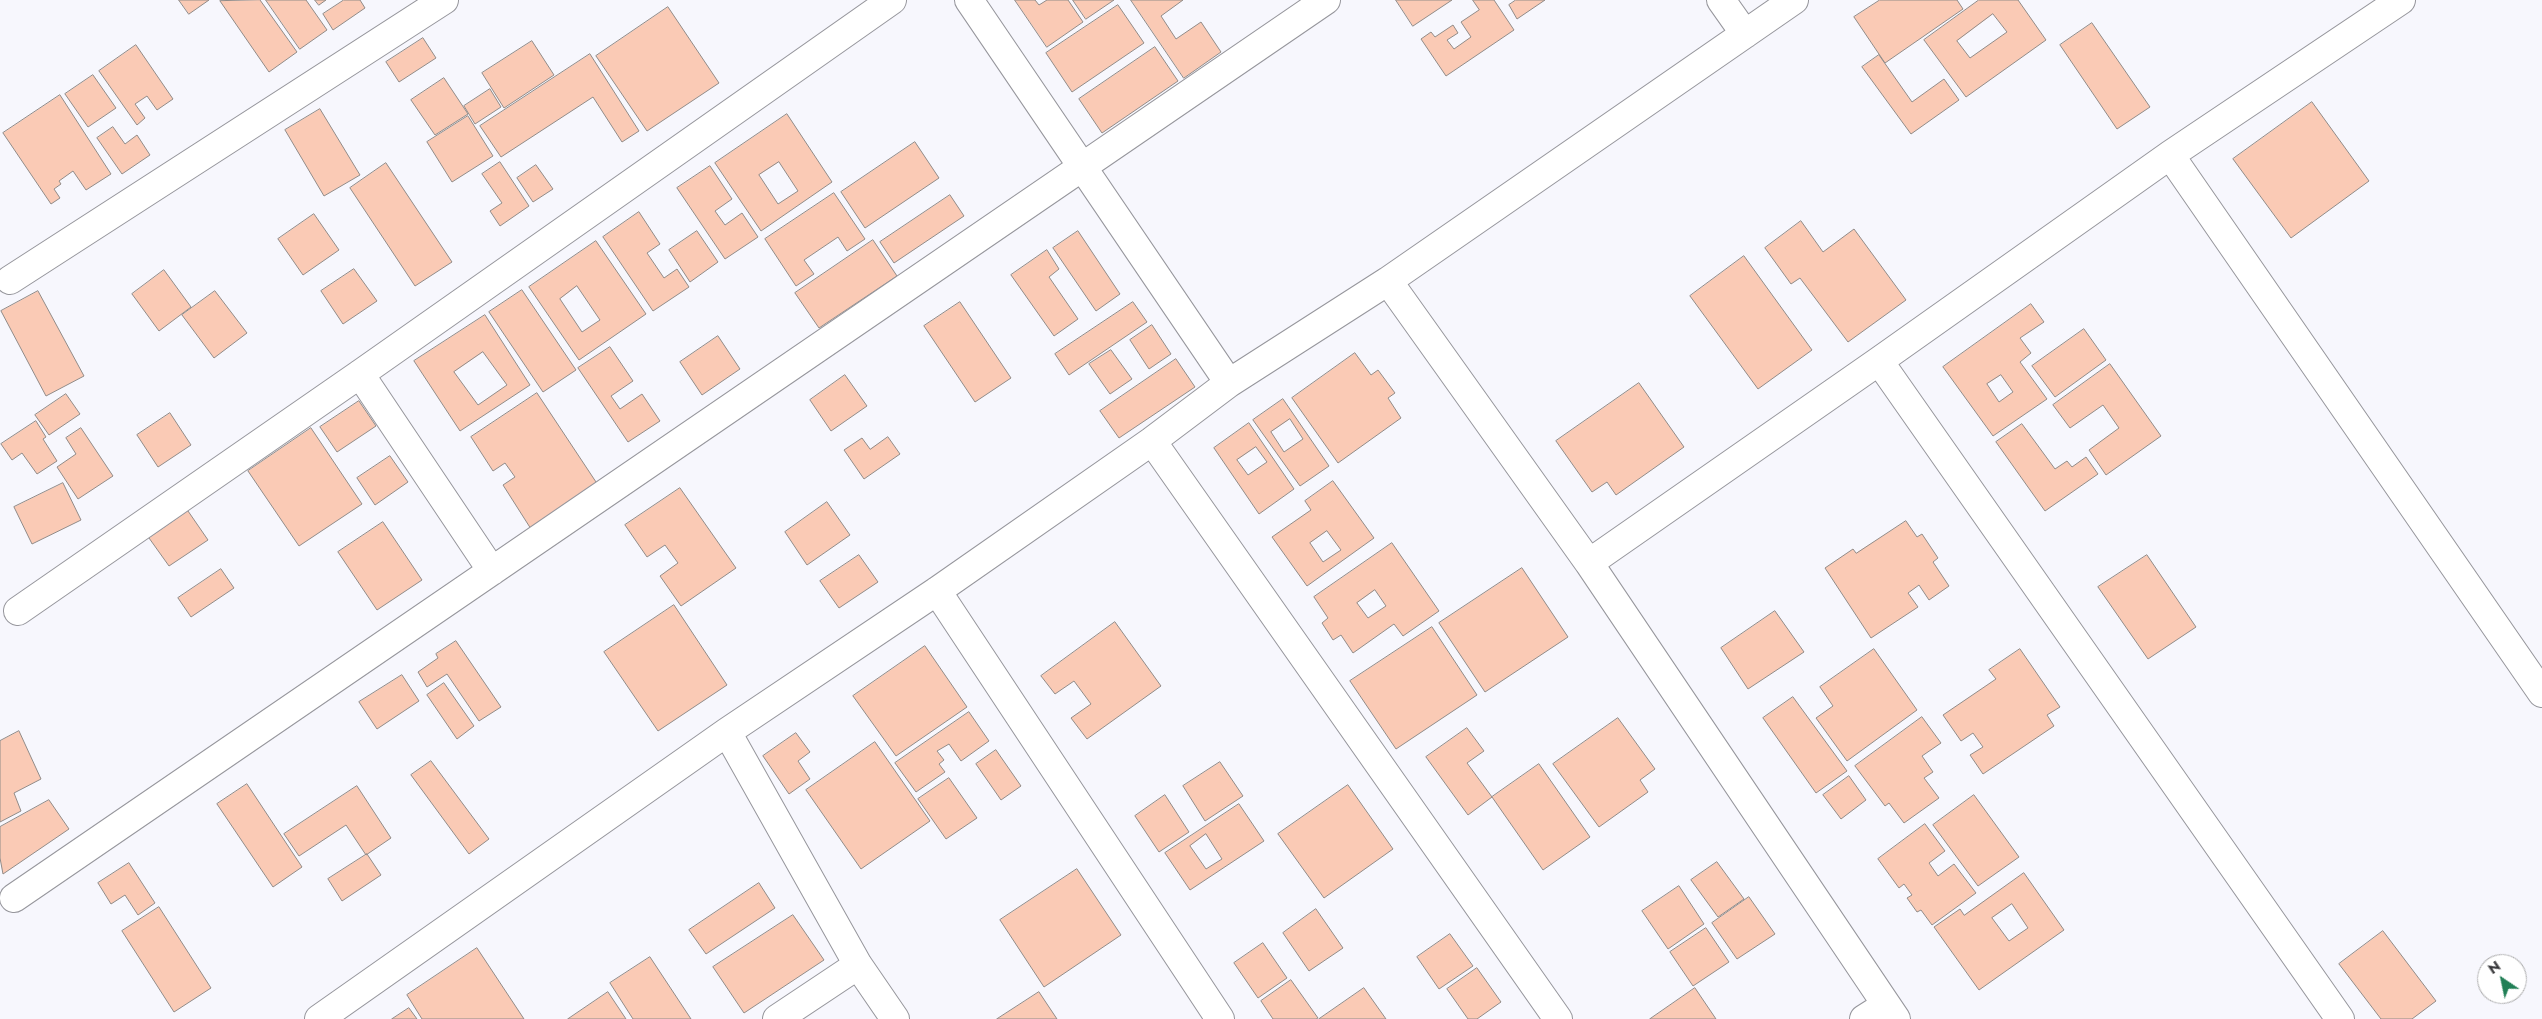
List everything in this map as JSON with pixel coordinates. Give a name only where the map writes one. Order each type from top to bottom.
[{"type":"street","points":[[10,280],[444,0]]},
{"type":"street","points":[[18,610],[360,374],[892,0]]},
{"type":"street","points":[[969,0],[1084,166],[1229,383]]},
{"type":"street","points":[[14,898],[1326,0]]},
{"type":"street","points":[[1721,0],[1745,34]]},
{"type":"street","points":[[319,1019],[727,732],[937,591],[1152,442],[1229,383],[1388,281],[1794,0]]},
{"type":"street","points":[[1589,563],[2170,155],[2401,0]]},
{"type":"street","points":[[2170,155],[2542,693]]},
{"type":"street","points":[[1388,281],[1589,563],[1882,1014]]},
{"type":"street","points":[[1879,361],[2340,1019]]},
{"type":"street","points":[[360,374],[492,571]]},
{"type":"street","points":[[1152,442],[1558,1019]]},
{"type":"street","points":[[937,591],[1220,1019]]},
{"type":"street","points":[[727,732],[858,965],[895,1019]]},
{"type":"street","points":[[777,1019],[858,965]]},
{"type":"building","points":[[179,0],[209,0],[189,14]]},
{"type":"building","points":[[260,0],[297,52],[269,72],[220,1]]},
{"type":"building","points":[[266,0],[306,0],[327,30],[300,49]]},
{"type":"building","points":[[315,0],[326,0],[319,5]]},
{"type":"building","points":[[344,0],[360,0],[365,8],[333,30],[323,14]]},
{"type":"building","points":[[1015,0],[1035,0],[1039,5],[1047,0],[1068,0],[1083,22],[1047,47]]},
{"type":"building","points":[[1073,0],[1114,0],[1086,19]]},
{"type":"building","points":[[1131,0],[1183,0],[1161,16],[1176,39],[1201,22],[1221,52],[1184,78]]},
{"type":"building","points":[[1396,0],[1452,0],[1413,26]]},
{"type":"building","points":[[1473,0],[1494,0],[1514,30],[1446,76],[1421,39],[1431,32],[1435,37],[1453,25],[1458,33],[1447,40],[1454,49],[1471,37],[1461,22],[1479,10]]},
{"type":"building","points":[[1516,0],[1545,0],[1517,19],[1509,5]]},
{"type":"building","points":[[1880,0],[1957,0],[1963,9],[1885,63],[1854,17]]},
{"type":"building","points":[[1979,0],[2018,0],[2046,40],[1966,97],[1924,40]],"holes":[[[1993,14],[2007,32],[1970,58],[1957,41]]]},
{"type":"building","points":[[1118,5],[1144,43],[1072,92],[1046,53]]},
{"type":"building","points":[[668,7],[719,83],[647,131],[596,56]]},
{"type":"building","points":[[2092,23],[2150,107],[2117,129],[2060,45]]},
{"type":"building","points":[[423,38],[436,58],[399,82],[386,62]]},
{"type":"building","points":[[532,41],[554,75],[504,108],[482,73]]},
{"type":"building","points":[[136,45],[173,99],[157,110],[147,96],[135,104],[145,118],[137,125],[99,71]]},
{"type":"building","points":[[1155,47],[1178,81],[1102,133],[1079,99]]},
{"type":"building","points":[[590,54],[639,131],[622,142],[593,97],[501,157],[480,126]]},
{"type":"building","points":[[1879,55],[1912,102],[1944,79],[1959,100],[1911,134],[1862,67]]},
{"type":"building","points":[[93,75],[116,108],[88,127],[65,94]]},
{"type":"building","points":[[444,78],[468,114],[435,135],[411,100]]},
{"type":"building","points":[[490,89],[501,107],[475,124],[464,106]]},
{"type":"building","points":[[60,95],[111,174],[86,190],[73,171],[59,181],[61,184],[54,189],[60,198],[51,204],[3,133]]},
{"type":"building","points":[[2312,102],[2369,181],[2291,238],[2233,159]]},
{"type":"building","points":[[320,109],[360,175],[324,196],[285,130]]},
{"type":"building","points":[[787,114],[832,182],[761,231],[715,163]],"holes":[[[779,162],[798,191],[778,204],[759,175]]]},
{"type":"building","points":[[468,116],[493,156],[452,182],[427,142]]},
{"type":"building","points":[[113,127],[125,144],[137,135],[150,155],[122,174],[97,138]]},
{"type":"building","points":[[915,142],[939,178],[865,228],[841,192]]},
{"type":"building","points":[[500,162],[529,206],[500,226],[490,211],[502,203],[482,174]]},
{"type":"building","points":[[386,163],[452,262],[415,286],[350,188]]},
{"type":"building","points":[[536,165],[553,189],[533,202],[517,178]]},
{"type":"building","points":[[710,166],[732,199],[715,211],[725,225],[742,213],[758,237],[725,259],[677,188]]},
{"type":"building","points":[[834,193],[865,239],[847,251],[838,237],[804,260],[814,274],[796,286],[765,239]]},
{"type":"building","points":[[950,195],[964,216],[894,263],[880,242]]},
{"type":"building","points":[[639,212],[660,244],[647,253],[664,278],[677,269],[689,287],[653,311],[603,237]]},
{"type":"building","points":[[314,214],[339,250],[303,275],[278,239]]},
{"type":"building","points":[[1801,221],[1823,252],[1854,229],[1906,300],[1848,342],[1800,278],[1791,284],[1765,248]]},
{"type":"building","points":[[697,231],[718,262],[690,282],[669,250]]},
{"type":"building","points":[[1078,231],[1120,294],[1096,311],[1053,248]]},
{"type":"building","points":[[873,240],[897,276],[819,328],[795,293]]},
{"type":"building","points":[[596,241],[646,314],[579,360],[529,287]],"holes":[[[577,286],[600,320],[582,332],[560,299]]]},
{"type":"building","points":[[1047,250],[1059,269],[1049,277],[1078,319],[1054,336],[1011,275]]},
{"type":"building","points":[[1744,256],[1812,350],[1758,389],[1690,296]]},
{"type":"building","points":[[354,269],[377,301],[343,324],[321,291]]},
{"type":"building","points":[[164,270],[191,307],[159,331],[132,294]]},
{"type":"building","points":[[522,290],[576,370],[543,392],[489,312]]},
{"type":"building","points":[[38,291],[84,376],[46,396],[1,311]]},
{"type":"building","points":[[215,291],[247,333],[214,358],[182,315]]},
{"type":"building","points":[[960,302],[1011,378],[975,402],[924,326]]},
{"type":"building","points":[[1133,302],[1147,322],[1069,375],[1055,354]]},
{"type":"building","points":[[2031,304],[2044,322],[2020,338],[2031,353],[2020,362],[2047,399],[1993,436],[1943,367]],"holes":[[[2001,375],[2013,392],[1999,402],[1987,384]]]},
{"type":"building","points":[[485,315],[530,385],[460,431],[414,361]],"holes":[[[483,352],[507,385],[478,405],[454,372]]]},
{"type":"building","points":[[1152,325],[1171,354],[1149,369],[1130,340]]},
{"type":"building","points":[[2084,329],[2106,360],[2055,397],[2032,366]]},
{"type":"building","points":[[718,336],[740,369],[702,395],[680,362]]},
{"type":"building","points":[[610,347],[633,381],[611,396],[620,409],[642,394],[660,421],[628,442],[578,368]]},
{"type":"building","points":[[1111,350],[1132,379],[1110,394],[1089,364]]},
{"type":"building","points":[[1355,353],[1371,375],[1378,370],[1395,393],[1388,398],[1401,418],[1338,463],[1292,398]]},
{"type":"building","points":[[1176,359],[1195,387],[1119,438],[1100,411]]},
{"type":"building","points":[[2110,364],[2161,436],[2106,475],[2089,450],[2119,428],[2103,405],[2070,428],[2053,405]]},
{"type":"building","points":[[845,375],[867,406],[831,431],[810,400]]},
{"type":"building","points":[[1639,383],[1684,447],[1616,495],[1607,482],[1592,492],[1556,441]]},
{"type":"building","points":[[537,393],[598,485],[531,529],[503,485],[515,477],[505,463],[493,471],[471,437]]},
{"type":"building","points":[[66,394],[80,414],[49,435],[35,415]]},
{"type":"building","points":[[1283,399],[1329,466],[1300,486],[1253,420]],"holes":[[[1290,419],[1303,439],[1284,452],[1271,432]]]},
{"type":"building","points":[[359,401],[376,426],[337,452],[320,427]]},
{"type":"building","points":[[170,413],[191,445],[158,467],[137,435]]},
{"type":"building","points":[[36,421],[46,437],[43,439],[57,461],[37,474],[22,453],[12,460],[1,444]]},
{"type":"building","points":[[1249,423],[1294,489],[1259,514],[1214,448]],"holes":[[[1256,447],[1267,462],[1248,475],[1237,460]]]},
{"type":"building","points":[[2022,424],[2055,469],[2067,461],[2072,467],[2086,457],[2098,474],[2045,511],[1996,442]]},
{"type":"building","points":[[81,428],[113,476],[78,499],[57,467],[76,454],[66,438]]},
{"type":"building","points":[[311,428],[362,504],[299,546],[248,471]]},
{"type":"building","points":[[888,437],[900,454],[864,479],[844,450],[862,438],[870,449]]},
{"type":"building","points":[[390,456],[408,482],[375,505],[357,478]]},
{"type":"building","points":[[1333,481],[1374,538],[1307,586],[1272,537],[1311,510],[1305,501]],"holes":[[[1327,531],[1341,550],[1323,562],[1310,543]]]},
{"type":"building","points":[[63,483],[81,520],[32,544],[14,507]]},
{"type":"building","points":[[680,488],[736,568],[681,606],[660,576],[678,563],[665,545],[647,557],[625,525]]},
{"type":"building","points":[[827,502],[850,535],[807,565],[785,532]]},
{"type":"building","points":[[188,511],[208,540],[169,566],[149,538]]},
{"type":"building","points":[[1906,521],[1917,537],[1922,534],[1938,558],[1933,562],[1949,586],[1929,600],[1919,585],[1908,593],[1918,607],[1871,638],[1825,568],[1853,549],[1856,553]]},
{"type":"building","points":[[383,522],[422,580],[377,610],[338,552]]},
{"type":"building","points":[[1392,543],[1439,611],[1403,636],[1394,624],[1353,653],[1341,635],[1333,640],[1322,623],[1328,618],[1314,597]],"holes":[[[1375,590],[1386,606],[1368,618],[1357,603]]]},
{"type":"building","points":[[859,555],[878,582],[839,608],[820,581]]},
{"type":"building","points":[[2147,555],[2196,627],[2148,659],[2098,587]]},
{"type":"building","points":[[1522,568],[1568,637],[1485,692],[1439,623]]},
{"type":"building","points":[[221,569],[234,588],[191,617],[178,598]]},
{"type":"building","points":[[674,605],[727,685],[658,731],[604,652]]},
{"type":"building","points":[[1775,611],[1804,652],[1748,689],[1721,648]]},
{"type":"building","points":[[1115,622],[1161,686],[1087,739],[1071,718],[1091,704],[1074,681],[1055,694],[1041,676]]},
{"type":"building","points":[[1432,627],[1477,695],[1396,749],[1350,681]]},
{"type":"building","points":[[456,641],[501,707],[479,721],[447,674],[427,687],[418,672],[438,658],[436,654]]},
{"type":"building","points":[[925,646],[967,707],[896,756],[853,696]]},
{"type":"building","points":[[1874,649],[1917,710],[1847,761],[1816,718],[1833,706],[1820,687]]},
{"type":"building","points":[[2020,649],[2060,707],[2047,715],[2054,726],[1983,774],[1970,755],[1983,747],[1973,733],[1961,741],[1943,715],[1996,679],[1989,670]]},
{"type":"building","points":[[402,675],[419,701],[377,729],[359,702]]},
{"type":"building","points":[[444,683],[474,726],[457,739],[427,695]]},
{"type":"building","points":[[1793,697],[1847,771],[1816,793],[1763,718]]},
{"type":"building","points":[[969,712],[989,741],[961,761],[949,744],[937,751],[944,760],[939,764],[945,772],[916,792],[895,763]]},
{"type":"building","points":[[1922,717],[1941,743],[1922,756],[1933,772],[1924,778],[1939,798],[1904,823],[1889,803],[1885,806],[1855,766]]},
{"type":"building","points":[[1618,718],[1655,769],[1640,780],[1648,792],[1599,827],[1553,764]]},
{"type":"building","points":[[1467,728],[1484,751],[1467,763],[1492,797],[1468,815],[1426,757]]},
{"type":"building","points":[[19,731],[41,779],[14,793],[21,811],[0,822],[0,741]]},
{"type":"building","points":[[796,733],[810,752],[798,761],[810,779],[789,794],[763,756]]},
{"type":"building","points":[[875,742],[930,821],[861,869],[806,790]]},
{"type":"building","points":[[996,750],[1021,786],[1001,800],[976,764]]},
{"type":"building","points":[[431,761],[489,839],[469,854],[411,775]]},
{"type":"building","points":[[1220,762],[1243,796],[1205,821],[1183,786]]},
{"type":"building","points":[[1539,764],[1590,837],[1543,870],[1492,797]]},
{"type":"building","points":[[1849,776],[1866,800],[1841,819],[1823,795]]},
{"type":"building","points":[[949,778],[977,818],[946,839],[918,799]]},
{"type":"building","points":[[247,784],[302,867],[273,887],[217,804]]},
{"type":"building","points":[[1348,785],[1393,849],[1324,898],[1278,834]]},
{"type":"building","points":[[357,786],[391,838],[366,855],[346,825],[299,856],[284,834]]},
{"type":"building","points":[[1165,795],[1189,832],[1159,852],[1135,816]]},
{"type":"building","points":[[1974,795],[2019,857],[1978,886],[1933,825]]},
{"type":"building","points":[[49,800],[69,829],[3,874],[0,858],[0,827]]},
{"type":"building","points":[[1239,804],[1264,841],[1190,890],[1165,853]],"holes":[[[1206,834],[1222,859],[1206,869],[1190,846]]]},
{"type":"building","points":[[1925,824],[1945,851],[1929,863],[1938,876],[1954,864],[1976,893],[1932,925],[1921,910],[1917,912],[1907,898],[1912,895],[1904,884],[1899,888],[1878,859]]},
{"type":"building","points":[[367,854],[381,875],[342,901],[328,879]]},
{"type":"building","points":[[1717,862],[1744,899],[1718,917],[1691,880]]},
{"type":"building","points":[[129,863],[155,903],[138,915],[125,895],[111,904],[98,883]]},
{"type":"building","points":[[1077,869],[1121,935],[1044,987],[1000,920]]},
{"type":"building","points":[[2024,873],[2064,930],[1979,990],[1934,927],[1960,909],[1964,915]],"holes":[[[2012,904],[2028,928],[2009,941],[1992,918]]]},
{"type":"building","points":[[759,883],[775,908],[706,954],[689,930]]},
{"type":"building","points":[[1679,886],[1704,924],[1668,949],[1642,911]]},
{"type":"building","points":[[1749,897],[1775,934],[1737,959],[1712,923]]},
{"type":"building","points":[[159,907],[211,988],[174,1012],[122,931]]},
{"type":"building","points":[[1316,909],[1343,948],[1309,971],[1283,933]]},
{"type":"building","points":[[793,915],[824,960],[744,1013],[713,967]]},
{"type":"building","points":[[1706,928],[1729,962],[1693,986],[1670,952]]},
{"type":"building","points":[[2383,931],[2436,1001],[2412,1019],[2381,1019],[2339,964]]},
{"type":"building","points":[[1450,934],[1473,966],[1439,989],[1417,957]]},
{"type":"building","points":[[1263,943],[1287,978],[1258,998],[1234,963]]},
{"type":"building","points":[[477,948],[524,1019],[422,1019],[407,995]]},
{"type":"building","points":[[650,957],[691,1019],[633,1019],[610,983]]},
{"type":"building","points":[[1477,968],[1501,1002],[1477,1019],[1468,1019],[1447,989]]},
{"type":"building","points":[[1291,980],[1318,1018],[1273,1019],[1261,1001]]},
{"type":"building","points":[[1364,988],[1386,1019],[1319,1019]]},
{"type":"building","points":[[1695,988],[1716,1019],[1650,1019]]},
{"type":"building","points":[[608,992],[626,1019],[568,1019]]},
{"type":"building","points":[[1039,992],[1057,1019],[997,1019]]},
{"type":"building","points":[[409,1008],[417,1019],[392,1019]]}]
